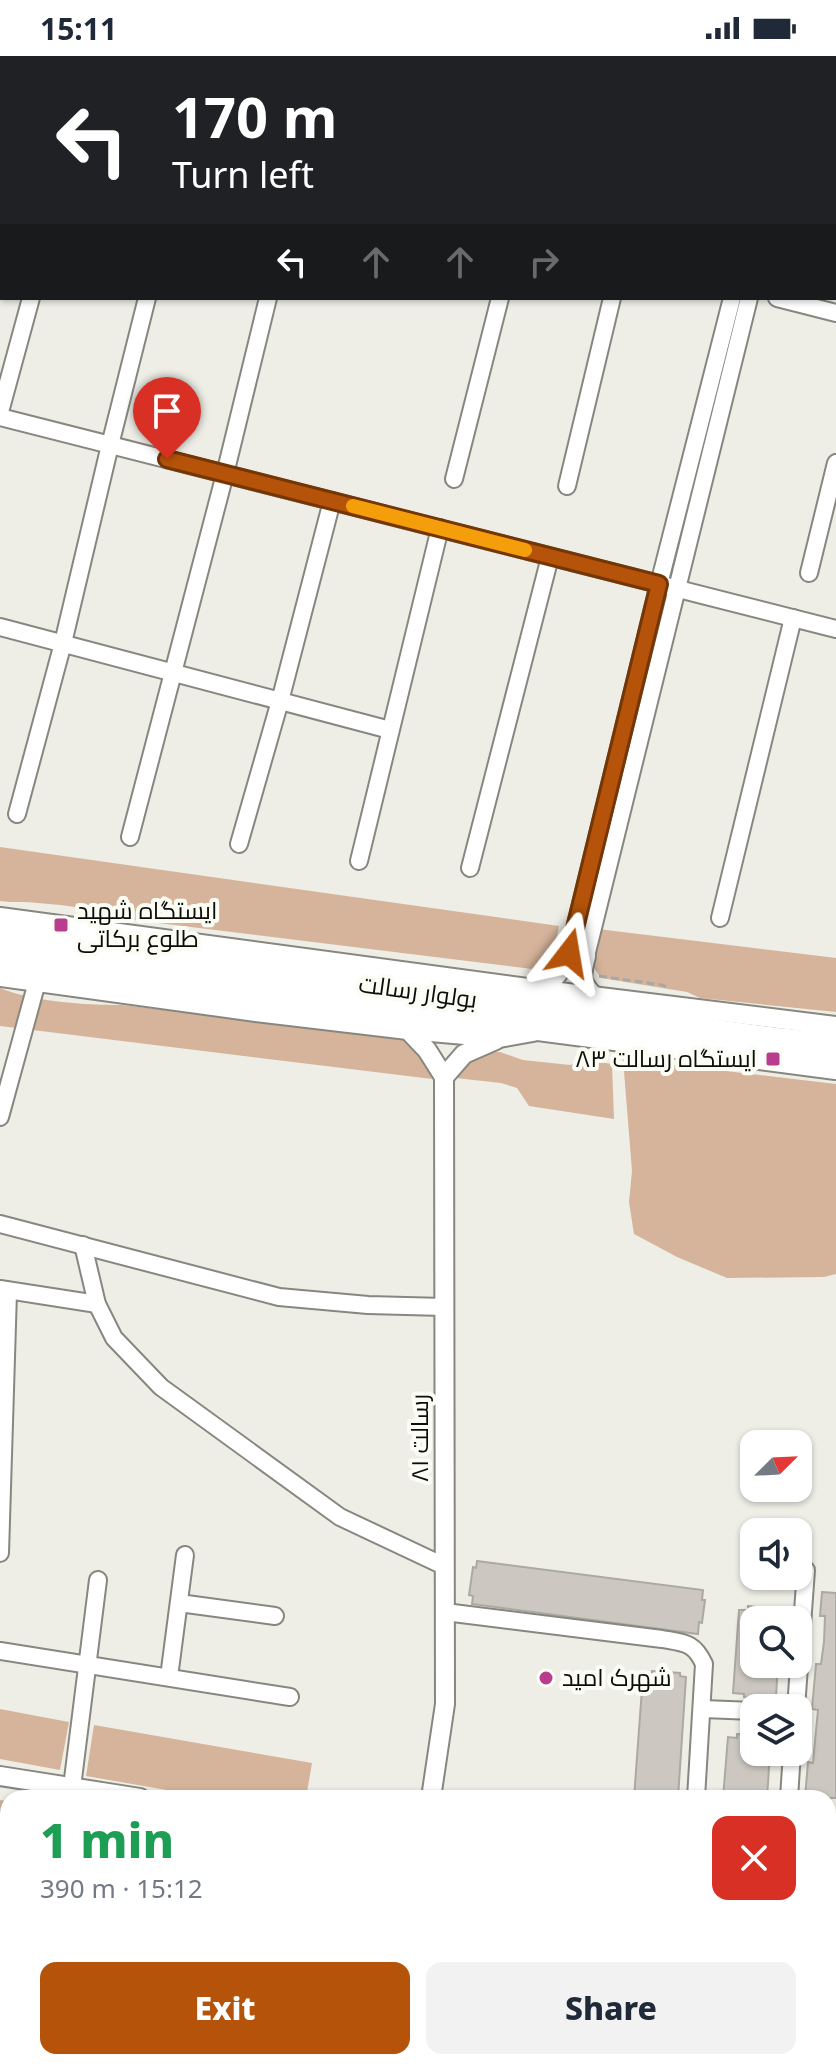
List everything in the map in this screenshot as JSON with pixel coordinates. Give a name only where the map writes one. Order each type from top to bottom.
[{"type":"main road","name":"بولوار رسالت","points":[[0,937],[836,1046]]},
{"type":"main road","name":"بولوار رسالت","points":[[0,958],[836,1067]]},
{"type":"street","points":[[30,300],[0,414],[110,445],[836,629]]},
{"type":"street","points":[[17,814],[63,643],[146,300]]},
{"type":"street","points":[[130,837],[268,300]]},
{"type":"street","points":[[454,479],[499,300]]},
{"type":"street","points":[[567,486],[612,300]]},
{"type":"street","points":[[594,996],[583,985],[577,955],[659,584],[731,300]]},
{"type":"street","points":[[535,989],[553,981],[577,955],[678,589],[749,300]]},
{"type":"street","points":[[785,300],[836,313]]},
{"type":"street","points":[[809,573],[836,463]]},
{"type":"street","points":[[239,844],[332,501]]},
{"type":"street","points":[[359,861],[440,528]]},
{"type":"street","points":[[470,868],[550,557]]},
{"type":"street","points":[[720,918],[793,618]]},
{"type":"street","points":[[0,627],[390,730]]},
{"type":"street","points":[[0,917],[836,1026]]},
{"type":"street","points":[[0,977],[256,1012],[499,1038]]},
{"type":"street","points":[[0,1117],[37,982]]},
{"type":"street","points":[[408,1030],[427,1050],[444,1077],[464,1054],[499,1038],[547,1029]]},
{"type":"street","name":"رسالت ۸۱","points":[[432,1790],[445,1704],[444,1077]]},
{"type":"street","points":[[0,1224],[279,1297],[368,1305],[444,1307]]},
{"type":"street","points":[[83,1245],[97,1304],[114,1338],[161,1387],[340,1517],[444,1566]]},
{"type":"street","points":[[0,1553],[4,1290],[97,1304]]},
{"type":"street","points":[[169,1677],[185,1555]]},
{"type":"street","points":[[72,1787],[98,1580]]},
{"type":"street","points":[[797,1694],[805,1590]]},
{"type":"street","points":[[179,1603],[275,1616]]},
{"type":"street","points":[[445,1612],[662,1639],[692,1646],[704,1664],[697,1790]]},
{"type":"street","points":[[0,1651],[290,1697]]},
{"type":"street","points":[[703,1709],[740,1710]]},
{"type":"street","points":[[790,1790],[791,1766]]},
{"type":"street","points":[[0,1776],[91,1790]]},
{"type":"shaded area","points":[[0,847],[559,926],[553,957],[532,969],[126,919],[71,907],[0,901]]},
{"type":"shaded area","points":[[598,929],[836,958],[836,1012],[700,998],[687,992],[601,978],[592,965]]},
{"type":"shaded area","points":[[0,988],[28,997],[60,1002],[122,1005],[403,1038],[423,1055],[432,1079],[0,1026]]},
{"type":"shaded area","points":[[489,1052],[500,1052],[523,1060],[570,1065],[586,1060],[612,1064],[614,1119],[529,1106],[517,1088],[456,1078],[468,1062]]},
{"type":"shaded area","points":[[623,1059],[836,1084],[836,1274],[824,1277],[727,1278],[677,1257],[634,1234],[629,1202],[632,1171]]},
{"type":"shaded area","points":[[0,1709],[69,1722],[60,1770],[0,1759]]},
{"type":"shaded area","points":[[94,1725],[312,1763],[307,1790],[167,1790],[86,1776]]},
{"type":"building","points":[[477,1561],[703,1590],[702,1623],[699,1622],[698,1634],[472,1604],[473,1596],[469,1595],[473,1567],[476,1568]]},
{"type":"building","points":[[822,1592],[836,1593],[836,1790],[806,1790],[808,1766],[813,1763],[818,1710],[812,1709],[816,1664],[821,1664],[825,1616],[820,1616]]},
{"type":"building","points":[[739,1610],[740,1678],[777,1678],[776,1694],[733,1693]]},
{"type":"building","points":[[652,1671],[680,1673],[680,1676],[686,1677],[679,1790],[635,1790],[643,1675],[652,1676]]},
{"type":"building","points":[[737,1734],[740,1734],[740,1766],[769,1766],[768,1790],[724,1790],[728,1737],[737,1738]]},
{"type":"slow traffic","points":[[353,506],[525,550]]},
{"type":"place","name":"ایستگاه شهید طلوع برکاتی","points":[[61,925]]},
{"type":"place","name":"ایستگاه رسالت ۸۳","points":[[773,1059]]},
{"type":"place","name":"شهرک امید","points":[[546,1678]]},
{"type":"route","points":[[167,459],[659,584],[569,953]]}]
